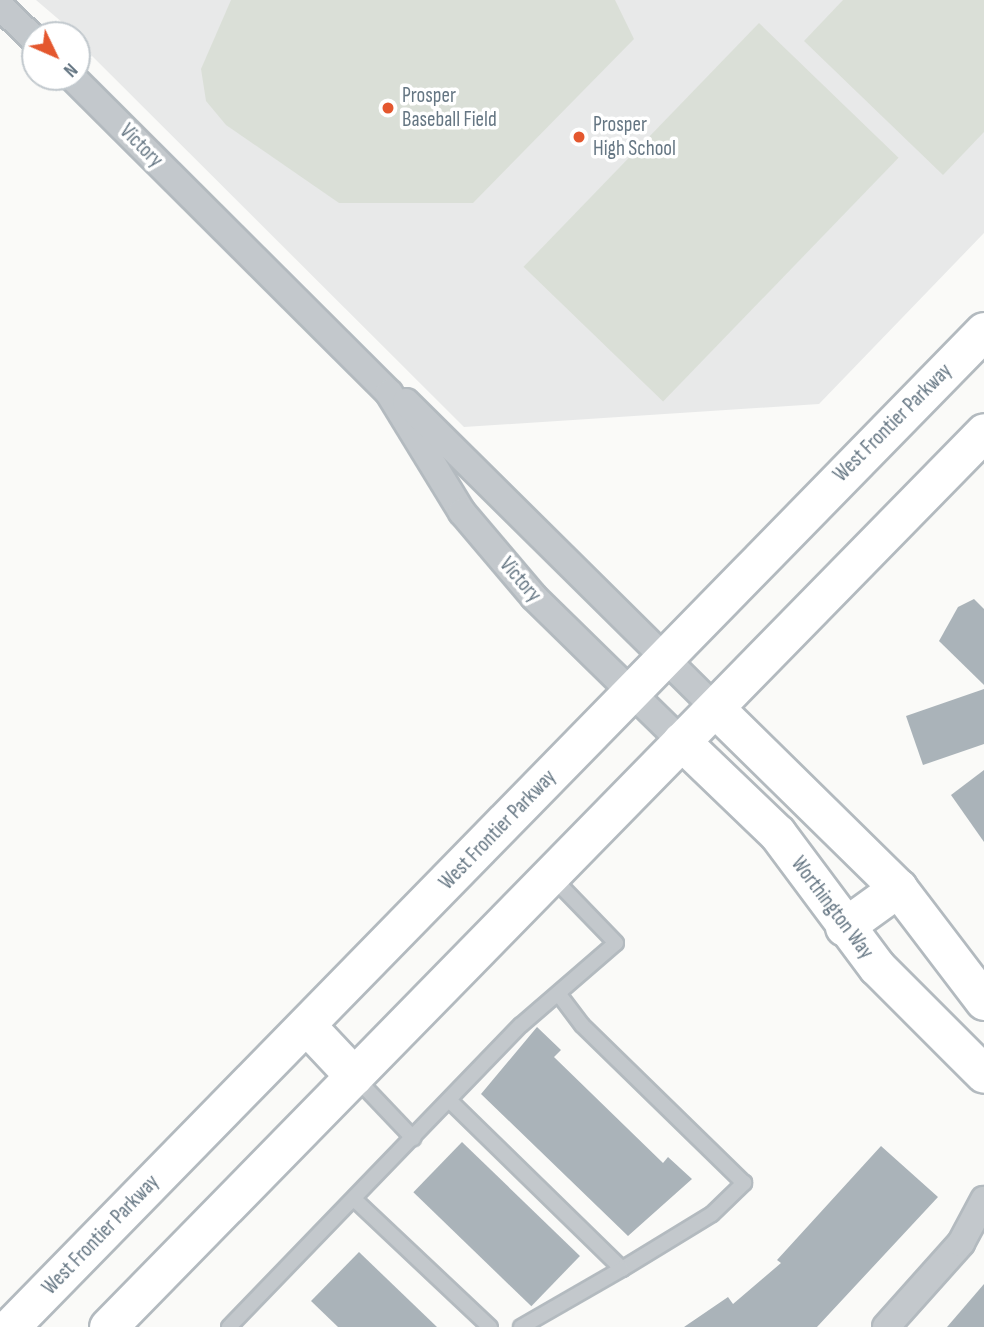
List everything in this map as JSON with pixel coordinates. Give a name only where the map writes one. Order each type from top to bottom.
[{"type":"street","points":[[0,6],[21,26]]},
{"type":"street","name":"Victory","points":[[86,91],[389,393],[462,512],[534,597],[681,741]]},
{"type":"street","name":"West Frontier Parkway","points":[[10,1327],[984,331]]},
{"type":"street","name":"Victory","points":[[389,393],[409,404],[715,708]]},
{"type":"street","points":[[108,1327],[984,432]]},
{"type":"street","points":[[715,708],[898,888],[984,1001]]},
{"type":"street","name":"Worthington Way","points":[[681,741],[777,833],[844,927],[984,1074]]},
{"type":"street","points":[[844,927],[898,888]]},
{"type":"street","points":[[306,1025],[354,1076]]},
{"type":"street","points":[[886,1327],[961,1243],[984,1200]]},
{"type":"street","points":[[961,1243],[984,1231]]},
{"type":"lane","points":[[229,1327],[521,1025],[559,995],[616,943],[551,876]]},
{"type":"lane","points":[[520,1327],[712,1214],[744,1183],[582,1026],[559,995]]},
{"type":"lane","points":[[354,1076],[413,1138]]},
{"type":"lane","points":[[449,1100],[622,1269]]},
{"type":"lane","points":[[354,1199],[490,1327]]},
{"type":"shaded area","name":"Prosper High School","points":[[36,0],[984,0],[984,233],[819,404],[464,427],[91,55],[91,21],[61,21]]},
{"type":"shaded area","name":"Prosper Baseball Field","points":[[231,0],[615,0],[634,39],[473,203],[339,203],[226,125],[206,101],[201,69]]},
{"type":"shaded area","points":[[843,0],[984,0],[984,132],[943,175],[804,41]]},
{"type":"shaded area","points":[[759,23],[899,158],[663,402],[524,267]]},
{"type":"building","points":[[974,599],[984,609],[984,685],[939,641],[958,607]]},
{"type":"building","points":[[984,689],[984,744],[923,765],[906,716]]},
{"type":"building","points":[[984,770],[984,842],[951,795]]},
{"type":"building","points":[[537,1027],[561,1050],[554,1057],[663,1163],[668,1157],[692,1179],[628,1236],[481,1094]]},
{"type":"building","points":[[462,1142],[580,1256],[531,1306],[413,1192]]},
{"type":"building","points":[[881,1146],[938,1197],[817,1327],[684,1327],[728,1297],[733,1304],[781,1263],[777,1260]]},
{"type":"building","points":[[359,1252],[437,1327],[338,1327],[311,1301]]},
{"type":"building","points":[[984,1284],[984,1327],[947,1327]]},
{"type":"place","name":"Prosper Baseball Field","points":[[388,108]]},
{"type":"place","name":"Prosper High School","points":[[579,137]]}]
